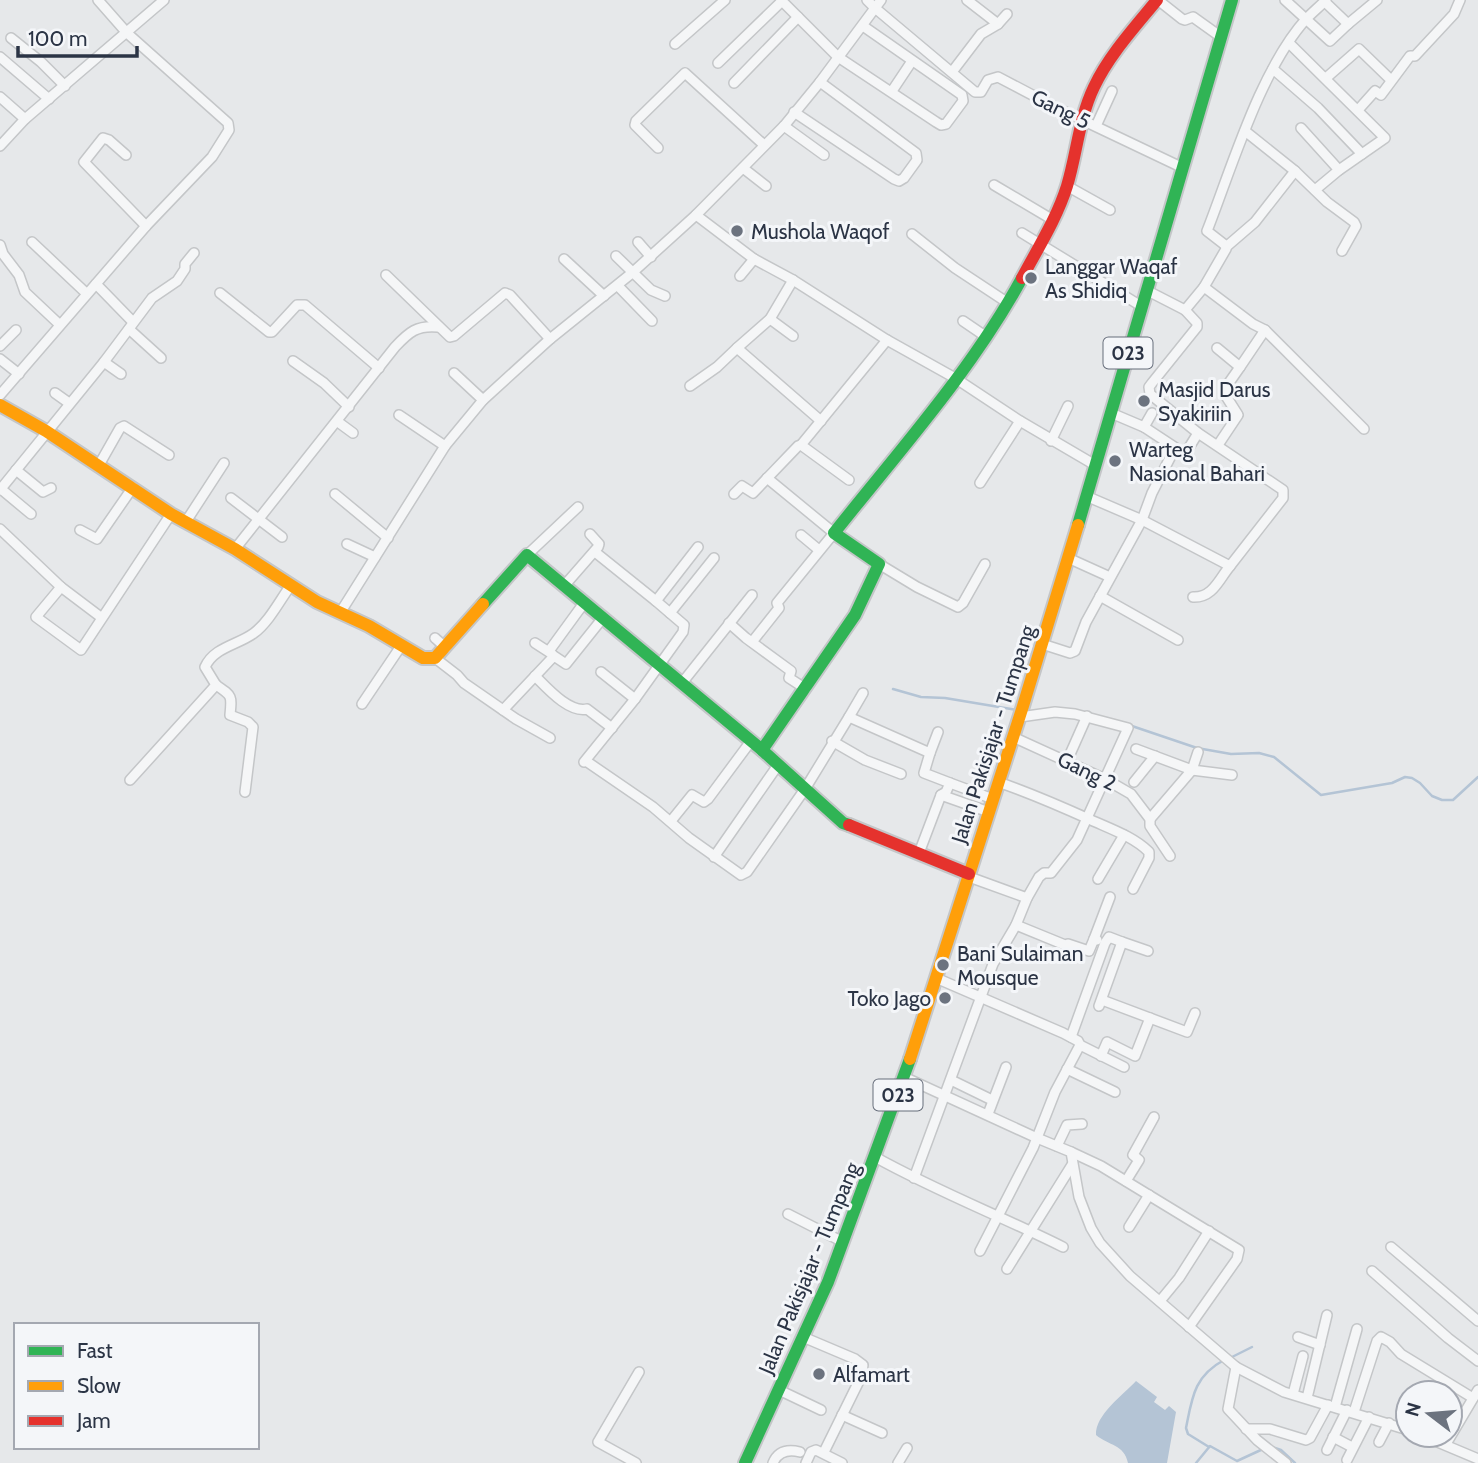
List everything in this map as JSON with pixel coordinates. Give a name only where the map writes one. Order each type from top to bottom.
[{"type":"street","points":[[0,395],[145,226],[212,157],[228,134],[229,127],[127,33],[98,0]]},
{"type":"street","points":[[0,146],[25,119],[163,0]]},
{"type":"street","points":[[675,44],[725,0]]},
{"type":"street","points":[[867,0],[878,4],[952,72],[981,34],[998,24],[1007,14]]},
{"type":"street","points":[[967,0],[998,24]]},
{"type":"street","points":[[752,642],[779,608],[777,603],[955,378],[1008,303],[1054,220],[1067,186],[1082,119],[1103,69],[1157,0],[1182,19],[1192,18],[1221,37]]},
{"type":"street","name":"Jalan Pakisjajar - Tumpang","points":[[745,1463],[844,1242],[904,1077],[1021,713],[1232,0]]},
{"type":"street","points":[[1285,0],[1330,41],[1377,0]]},
{"type":"street","points":[[1358,110],[1375,91],[1381,95],[1412,56],[1454,14],[1460,0]]},
{"type":"street","points":[[718,64],[781,1],[838,57],[941,125],[946,124],[963,101],[959,92],[863,26]]},
{"type":"street","points":[[1226,247],[1207,231],[1245,131],[1273,69],[1306,19],[1325,1],[1348,23]]},
{"type":"street","points":[[343,608],[445,446],[483,400],[550,339],[651,257],[743,168],[820,82],[878,4]]},
{"type":"street","points":[[734,83],[798,18]]},
{"type":"street","points":[[11,38],[65,86]]},
{"type":"street","points":[[1289,43],[1385,138],[1315,190]]},
{"type":"street","points":[[1326,78],[1359,49],[1391,80]]},
{"type":"street","points":[[0,57],[49,99]]},
{"type":"street","points":[[892,91],[912,61]]},
{"type":"street","points":[[1273,69],[1318,108],[1362,154]]},
{"type":"street","points":[[658,148],[638,130],[636,121],[685,72],[764,145]]},
{"type":"street","name":"Gang 5","points":[[952,72],[975,92],[981,92],[988,80],[998,77],[1181,167]]},
{"type":"street","points":[[794,112],[894,179],[899,181],[904,178],[917,160],[916,153],[820,82]]},
{"type":"street","points":[[1096,126],[1112,91]]},
{"type":"street","points":[[0,97],[25,119]]},
{"type":"street","points":[[783,125],[824,155]]},
{"type":"street","points":[[1301,128],[1339,170]]},
{"type":"street","points":[[1245,131],[1355,224],[1342,251]]},
{"type":"street","points":[[126,155],[103,138],[86,156],[84,162],[145,226]]},
{"type":"street","points":[[743,168],[766,186]]},
{"type":"street","points":[[1185,310],[1204,287],[1226,247],[1255,222],[1295,171]]},
{"type":"street","points":[[994,185],[1054,220]]},
{"type":"street","points":[[1067,186],[1110,210]]},
{"type":"street","points":[[696,215],[754,259],[955,378],[1051,441],[1095,465]]},
{"type":"street","points":[[912,233],[955,268],[1008,303]]},
{"type":"street","points":[[1022,233],[1141,306]]},
{"type":"street","points":[[0,242],[3,254],[19,275],[25,292],[60,325]]},
{"type":"street","points":[[32,242],[86,293]]},
{"type":"street","points":[[638,242],[651,257]]},
{"type":"street","points":[[31,514],[1,489],[152,298],[177,281],[194,253]]},
{"type":"street","points":[[616,256],[653,292],[665,296]]},
{"type":"street","points":[[564,259],[604,296]]},
{"type":"street","points":[[740,276],[754,259]]},
{"type":"street","points":[[386,275],[450,337],[505,293],[510,295],[550,339]]},
{"type":"street","points":[[690,386],[717,367],[770,319],[793,280]]},
{"type":"street","points":[[96,284],[161,358]]},
{"type":"street","points":[[618,286],[652,321]]},
{"type":"street","points":[[1204,287],[1265,330],[1364,429]]},
{"type":"street","points":[[1146,290],[1185,310],[1196,321],[1196,327],[1173,354],[1149,391],[1198,433],[1283,490],[1284,494],[1211,593],[1193,597]]},
{"type":"street","points":[[220,293],[269,332],[283,322],[297,305],[305,305],[379,368]]},
{"type":"street","points":[[770,319],[793,336]]},
{"type":"street","points":[[963,321],[985,336]]},
{"type":"street","points":[[235,549],[411,331],[418,327],[438,327]]},
{"type":"street","points":[[0,346],[16,330]]},
{"type":"street","points":[[1218,445],[1238,415],[1224,393],[1226,387],[1265,330]]},
{"type":"street","points":[[734,494],[742,486],[753,493],[801,445],[887,340]]},
{"type":"street","points":[[737,348],[821,421]]},
{"type":"street","points":[[1217,348],[1240,367]]},
{"type":"street","points":[[0,359],[19,374]]},
{"type":"street","points":[[293,361],[324,383],[349,407]]},
{"type":"street","points":[[104,362],[121,374]]},
{"type":"street","points":[[454,373],[483,400]]},
{"type":"street","points":[[55,393],[69,403]]},
{"type":"street","points":[[0,405],[47,431],[185,523],[235,549],[291,585],[343,608],[424,658],[435,658],[464,683],[550,738]]},
{"type":"street","points":[[1051,441],[1068,406]]},
{"type":"street","points":[[1111,413],[1187,453],[1198,433]]},
{"type":"street","points":[[1144,428],[1152,413]]},
{"type":"street","points":[[399,415],[445,446]]},
{"type":"street","points":[[980,483],[1020,421]]},
{"type":"street","points":[[338,422],[353,433]]},
{"type":"street","points":[[99,465],[120,428],[124,426],[169,455]]},
{"type":"street","points":[[801,445],[849,480]]},
{"type":"street","points":[[1042,644],[1074,653],[1086,622],[1142,520],[1152,493],[1175,448]]},
{"type":"street","points":[[185,523],[224,463]]},
{"type":"street","points":[[16,470],[43,492],[51,488]]},
{"type":"street","points":[[767,478],[834,533],[879,564],[958,607],[963,603],[985,564]]},
{"type":"street","points":[[80,530],[97,539],[133,487]]},
{"type":"street","points":[[335,494],[387,538]]},
{"type":"street","points":[[1086,496],[1142,520],[1230,566]]},
{"type":"street","points":[[231,498],[282,537]]},
{"type":"street","points":[[435,658],[512,569],[578,507]]},
{"type":"street","points":[[61,587],[36,617],[77,649],[83,648],[171,514]]},
{"type":"street","points":[[0,529],[61,587],[102,618]]},
{"type":"street","points":[[564,586],[595,552],[599,544],[590,534]]},
{"type":"street","points":[[801,535],[819,550]]},
{"type":"street","points":[[347,544],[375,557]]},
{"type":"street","points":[[656,601],[698,547]]},
{"type":"street","points":[[595,552],[685,627],[635,699],[585,761],[671,821],[737,873],[745,875],[805,789],[863,693]]},
{"type":"street","points":[[527,555],[762,750],[843,823],[969,874],[972,878],[1027,898]]},
{"type":"street","points":[[670,613],[714,558]]},
{"type":"street","points":[[1068,558],[1111,577]]},
{"type":"street","points":[[762,750],[855,615],[879,564]]},
{"type":"street","points":[[245,792],[253,727],[248,722],[231,716],[231,696],[216,685],[205,669],[205,664],[224,647],[254,633],[291,585]]},
{"type":"street","points":[[682,683],[752,595]]},
{"type":"street","points":[[1100,596],[1178,640]]},
{"type":"street","points":[[503,710],[535,676],[584,603]]},
{"type":"street","points":[[535,643],[566,664],[602,619]]},
{"type":"street","points":[[729,623],[791,671],[789,678],[806,689]]},
{"type":"street","points":[[435,638],[446,648]]},
{"type":"street","points":[[362,704],[401,646]]},
{"type":"street","points":[[601,672],[635,699]]},
{"type":"street","points":[[535,676],[566,703],[578,711],[587,709],[612,728]]},
{"type":"street","points":[[130,780],[216,685]]},
{"type":"street","points":[[914,1178],[993,964],[1016,925],[1039,877],[1044,873],[1051,873],[1077,840],[1128,728],[1087,716],[1055,712],[1021,713]]},
{"type":"street","points":[[1067,761],[1087,716]]},
{"type":"street","points":[[849,717],[930,753]]},
{"type":"street","points":[[937,732],[924,773],[950,783],[991,806]]},
{"type":"street","name":"Gang 2","points":[[1013,737],[1105,779],[1131,794],[1150,818],[1150,826],[1170,856]]},
{"type":"street","points":[[671,821],[692,795],[704,802],[708,799],[751,741]]},
{"type":"street","points":[[832,741],[865,760],[901,774]]},
{"type":"street","points":[[1136,749],[1192,770],[1232,775]]},
{"type":"street","points":[[1150,818],[1192,770],[1198,752]]},
{"type":"street","points":[[1134,782],[1155,756]]},
{"type":"street","points":[[714,857],[778,765]]},
{"type":"street","points":[[998,782],[1028,791],[1124,835],[1149,852],[1149,858],[1133,889]]},
{"type":"street","points":[[919,853],[941,795],[946,792],[950,783]]},
{"type":"street","points":[[941,795],[991,806]]},
{"type":"street","points":[[1098,879],[1124,835]]},
{"type":"street","points":[[1016,925],[1065,945],[1089,951],[1110,897]]},
{"type":"street","points":[[1071,1037],[1108,937],[1148,951]]},
{"type":"street","points":[[1094,939],[1105,943]]},
{"type":"street","points":[[1122,942],[1101,1003],[1188,1032],[1195,1013]]},
{"type":"street","points":[[936,978],[1071,1037],[1080,1045],[1124,1068]]},
{"type":"street","points":[[1101,1056],[1107,1042],[1135,1056],[1150,1018]]},
{"type":"street","points":[[980,1251],[1080,1045]]},
{"type":"street","points":[[988,1114],[1006,1067]]},
{"type":"street","points":[[1067,1069],[1115,1092]]},
{"type":"street","points":[[904,1077],[1037,1138],[1088,1158],[1237,1248],[1239,1255],[1189,1327]]},
{"type":"street","points":[[951,1080],[992,1100]]},
{"type":"street","points":[[1126,1181],[1139,1160],[1133,1155],[1154,1117]]},
{"type":"street","points":[[1057,1146],[1067,1125],[1082,1124]]},
{"type":"street","points":[[1071,1152],[1079,1197],[1100,1243],[1130,1276],[1189,1327],[1230,1361],[1272,1388],[1394,1425]]},
{"type":"street","points":[[875,1157],[914,1178],[999,1215],[1063,1247]]},
{"type":"street","points":[[1007,1269],[1072,1165]]},
{"type":"street","points":[[1129,1227],[1149,1195]]},
{"type":"street","points":[[788,1214],[844,1242]]},
{"type":"street","points":[[1160,1301],[1179,1278],[1209,1231]]},
{"type":"street","points":[[1391,1247],[1478,1321]]},
{"type":"street","points":[[1372,1272],[1478,1361]]},
{"type":"street","points":[[1307,1398],[1327,1315]]},
{"type":"street","points":[[1246,1429],[1270,1429],[1306,1440],[1310,1438],[1332,1406],[1357,1329]]},
{"type":"street","points":[[1327,1450],[1350,1411],[1381,1336],[1401,1354],[1476,1394],[1464,1414]]},
{"type":"street","points":[[803,1337],[863,1365],[861,1377],[824,1452]]},
{"type":"street","points":[[1298,1337],[1320,1345]]},
{"type":"street","points":[[1293,1394],[1303,1356]]},
{"type":"street","points":[[1230,1361],[1228,1409],[1266,1448],[1286,1463]]},
{"type":"street","points":[[636,1463],[598,1442],[639,1372]]},
{"type":"street","points":[[779,1390],[821,1410]]},
{"type":"street","points":[[842,1415],[882,1433]]},
{"type":"street","points":[[1347,1460],[1369,1417]]},
{"type":"street","points":[[1379,1442],[1389,1423]]},
{"type":"street","points":[[1333,1437],[1352,1447]]},
{"type":"street","points":[[898,1463],[906,1448]]},
{"type":"street","points":[[1457,1449],[1478,1459]]},
{"type":"street","points":[[806,1463],[814,1450],[824,1452],[842,1463]]},
{"type":"street","points":[[773,1463],[783,1452],[800,1452]]},
{"type":"water","points":[[1136,1381],[1157,1397],[1154,1402],[1165,1410],[1169,1406],[1176,1412],[1167,1463],[1128,1463],[1120,1449],[1096,1435],[1105,1413]]},
{"type":"waterway","points":[[893,689],[921,697],[945,698],[1017,710]]},
{"type":"waterway","points":[[1129,725],[1197,748],[1231,754],[1259,753],[1274,757],[1321,795],[1392,783],[1405,777],[1420,783],[1432,796],[1453,800],[1478,777]]},
{"type":"waterway","points":[[1230,1358],[1252,1347]]},
{"type":"waterway","points":[[1209,1447],[1188,1434],[1186,1428],[1200,1381],[1224,1360]]},
{"type":"waterway","points":[[1196,1463],[1210,1446],[1237,1461],[1263,1449]]},
{"type":"waterway","points":[[1269,1446],[1281,1450],[1295,1463]]},
{"type":"traffic: fast","points":[[1078,525],[1232,0]]},
{"type":"traffic: fast","points":[[762,750],[855,615],[879,564],[834,533],[958,377],[1022,278]]},
{"type":"traffic: fast","points":[[483,604],[527,555],[762,750],[843,823],[849,825]]},
{"type":"traffic: fast","points":[[745,1463],[828,1282],[910,1059]]},
{"type":"traffic: slow","points":[[0,405],[46,431],[171,514],[235,549],[317,602],[369,626],[423,658],[435,658],[483,604]]},
{"type":"traffic: slow","points":[[910,1059],[1078,525]]},
{"type":"traffic: jam","points":[[1022,278],[1063,198],[1085,111],[1094,87],[1115,53],[1157,0]]},
{"type":"traffic: jam","points":[[849,825],[969,874]]},
{"type":"place","name":"Mushola Waqof","points":[[737,231]]},
{"type":"place","name":"Langgar Waqaf As Shidiq","points":[[1031,278]]},
{"type":"place","name":"Masjid Darus Syakiriin","points":[[1144,401]]},
{"type":"place","name":"Warteg Nasional Bahari","points":[[1115,461]]},
{"type":"place","name":"Bani Sulaiman Mousque","points":[[943,965]]},
{"type":"place","name":"Toko Jago","points":[[945,998]]},
{"type":"place","name":"Alfamart","points":[[819,1374]]}]
